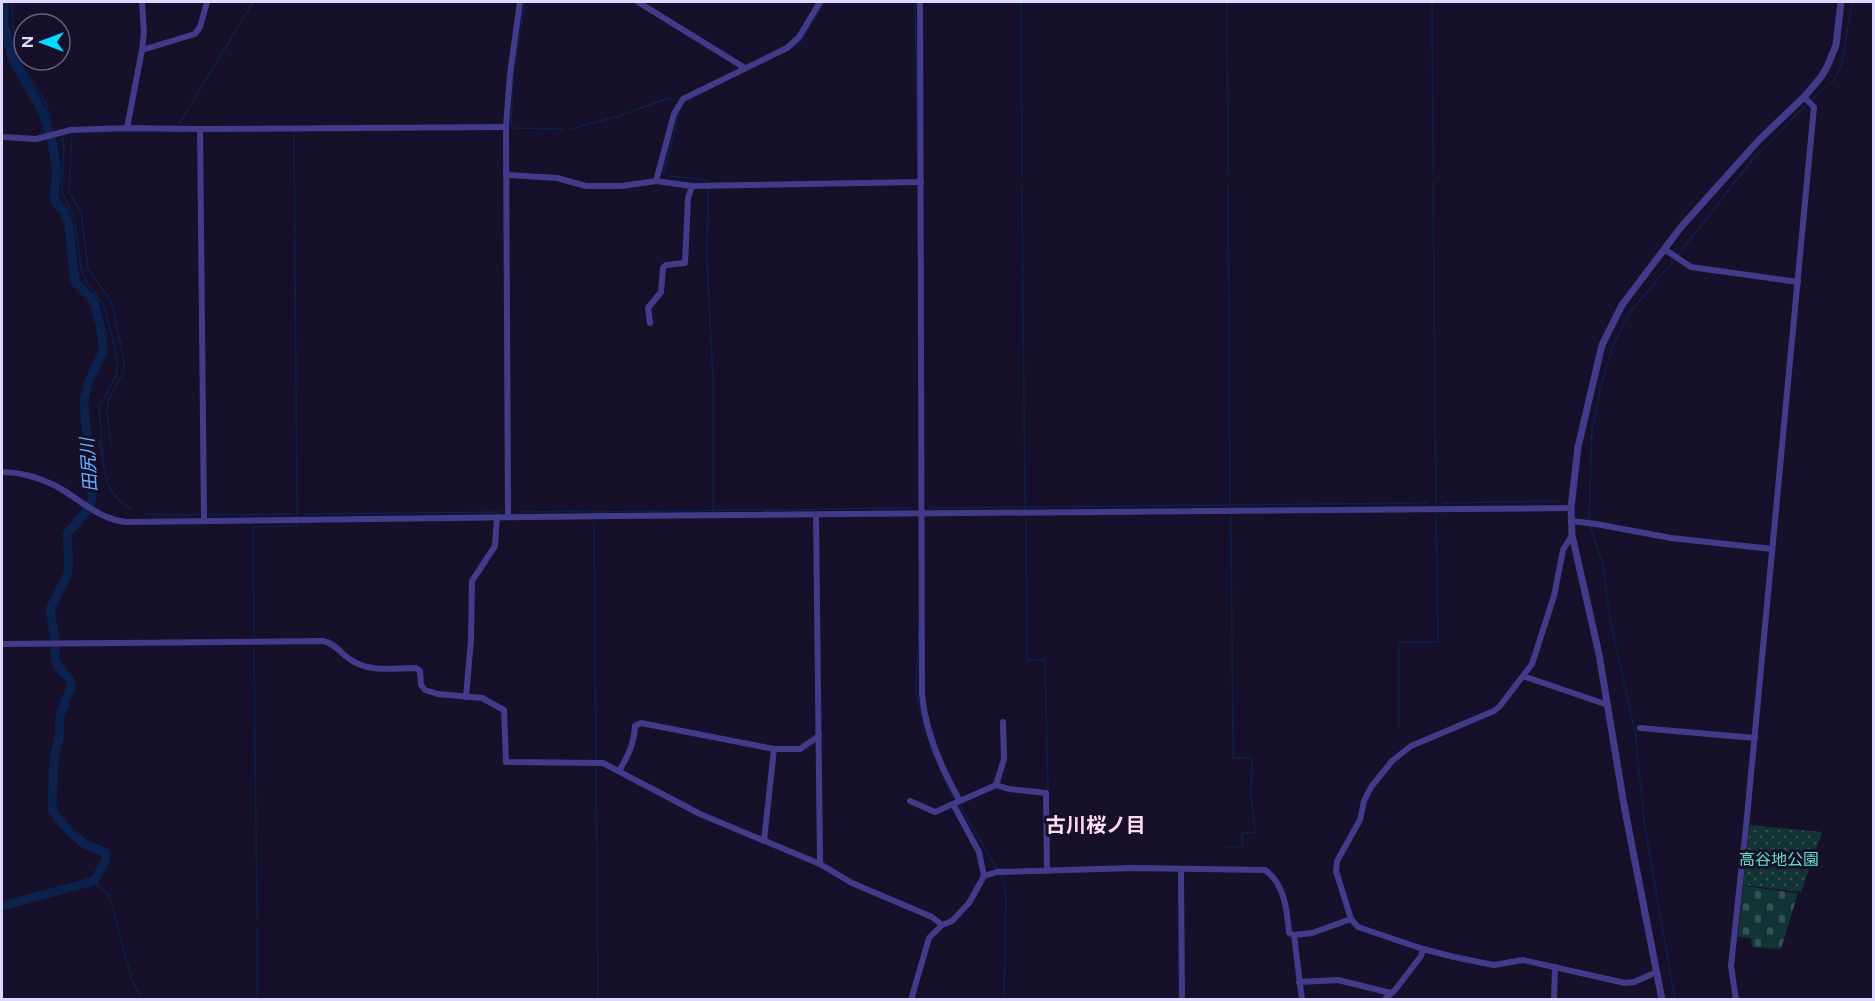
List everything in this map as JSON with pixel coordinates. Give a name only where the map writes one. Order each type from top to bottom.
[{"type":"street","points":[[127,128],[142,50],[144,32],[142,2]]},
{"type":"street","points":[[142,50],[195,34],[200,27],[207,2]]},
{"type":"street","points":[[508,517],[506,127],[510,74],[520,2]]},
{"type":"street","points":[[638,2],[745,68]]},
{"type":"street","points":[[657,181],[678,105],[688,95],[794,43],[820,2]]},
{"type":"street","points":[[911,999],[929,938],[942,925],[952,921],[969,903],[984,876],[979,852],[929,735],[923,707],[920,2]]},
{"type":"street","points":[[1662,999],[1624,805],[1599,654],[1572,536],[1571,508],[1578,447],[1602,345],[1622,305],[1681,227],[1759,140],[1804,97],[1827,67],[1836,45],[1841,2]]},
{"type":"street","points":[[1736,999],[1731,966],[1755,738],[1814,107],[1804,97]]},
{"type":"street","points":[[2,137],[36,139],[71,130],[127,128],[506,127]]},
{"type":"street","points":[[200,129],[204,520]]},
{"type":"street","points":[[506,176],[557,178],[586,186],[622,186],[657,181],[692,186],[919,182]]},
{"type":"street","points":[[650,323],[648,308],[661,292],[663,268],[666,265],[685,263],[688,198],[692,186]]},
{"type":"street","points":[[1664,249],[1691,267],[1705,271],[1798,282]]},
{"type":"street","points":[[2,472],[42,480],[94,511],[117,521],[1571,508]]},
{"type":"street","points":[[816,515],[820,864]]},
{"type":"street","points":[[466,697],[471,640],[472,581],[495,546],[497,517]]},
{"type":"street","points":[[1572,521],[1671,538],[1772,549]]},
{"type":"street","points":[[1572,536],[1563,550],[1554,596],[1532,664],[1494,711],[1411,746],[1392,761],[1371,787],[1364,801],[1360,820],[1337,861],[1338,880],[1352,919],[1360,928],[1423,949],[1486,964],[1502,964],[1518,959],[1625,983],[1634,982],[1657,972]]},
{"type":"street","points":[[2,644],[323,641],[329,642],[349,659],[368,668],[417,668],[420,671],[421,685],[425,690],[438,694],[485,699],[504,710],[506,762],[597,761],[700,814],[820,864],[852,882],[932,917],[942,925]]},
{"type":"street","points":[[1523,676],[1608,705]]},
{"type":"street","points":[[996,785],[1004,759],[1003,722]]},
{"type":"street","points":[[619,771],[631,751],[634,726],[641,723],[774,748],[800,749],[819,736]]},
{"type":"street","points":[[1640,728],[1755,738]]},
{"type":"street","points":[[764,841],[774,748]]},
{"type":"street","points":[[910,801],[934,812],[996,785],[1009,789],[1046,793],[1047,871]]},
{"type":"street","points":[[984,876],[1000,872],[1101,869],[1265,870],[1272,875],[1284,896],[1289,933],[1294,935],[1312,933],[1352,919]]},
{"type":"street","points":[[1181,870],[1182,999]]},
{"type":"street","points":[[1294,935],[1302,999]]},
{"type":"street","points":[[1384,999],[1422,956],[1423,949]]},
{"type":"street","points":[[1554,999],[1555,967]]},
{"type":"street","points":[[1299,982],[1338,980],[1391,993]]},
{"type":"green space","name":"高谷地公園","points":[[1750,825],[1822,832],[1801,892],[1743,885]]},
{"type":"green space","points":[[1743,886],[1798,893],[1781,949],[1752,947],[1751,938],[1738,937]]},
{"type":"waterway","name":"田尻川","points":[[2,906],[94,881],[105,862],[106,853],[79,839],[62,823],[52,809],[54,758],[59,738],[60,716],[71,686],[70,680],[57,665],[55,658],[55,639],[50,609],[67,575],[69,564],[67,534],[89,508],[92,498],[92,468],[84,401],[88,384],[103,351],[102,333],[93,300],[75,282],[69,225],[54,195],[57,172],[52,142],[42,111],[12,58],[4,22],[4,2]]},
{"type":"waterway","points":[[12,2],[13,27],[22,66],[46,103],[51,122]]},
{"type":"waterway","points":[[179,124],[253,2]]},
{"type":"waterway","points":[[525,2],[513,77],[511,128],[564,129]]},
{"type":"waterway","points":[[789,50],[801,41],[824,2]]},
{"type":"waterway","points":[[915,2],[918,178]]},
{"type":"waterway","points":[[1021,2],[1022,178]]},
{"type":"waterway","points":[[1227,2],[1228,175]]},
{"type":"waterway","points":[[1432,2],[1433,174]]},
{"type":"waterway","points":[[1811,101],[1835,79],[1841,67],[1852,2]]},
{"type":"waterway","points":[[571,129],[619,116],[668,98],[676,100]]},
{"type":"waterway","points":[[1678,255],[1754,158],[1807,104]]},
{"type":"waterway","points":[[663,175],[679,112]]},
{"type":"waterway","points":[[294,131],[297,515]]},
{"type":"waterway","points":[[86,132],[186,132]]},
{"type":"waterway","points":[[72,133],[69,192],[81,212],[88,269],[111,301],[124,359],[124,371],[108,401],[111,447]]},
{"type":"waterway","points":[[62,135],[64,148],[62,192],[75,221],[81,269],[85,280],[104,305],[118,362],[116,376],[99,407],[103,455]]},
{"type":"waterway","points":[[670,176],[708,180],[708,182]]},
{"type":"waterway","points":[[1433,182],[1436,505]]},
{"type":"waterway","points":[[1228,183],[1230,507]]},
{"type":"waterway","points":[[1022,186],[1025,509]]},
{"type":"waterway","points":[[708,187],[707,260],[713,379],[713,510]]},
{"type":"waterway","points":[[1589,521],[1592,430],[1601,385],[1613,346],[1627,316],[1675,259]]},
{"type":"waterway","points":[[87,440],[99,440],[106,479],[110,488],[122,503],[132,509]]},
{"type":"waterway","points":[[1443,503],[1559,501]]},
{"type":"waterway","points":[[930,508],[1428,503]]},
{"type":"waterway","points":[[594,512],[911,508]]},
{"type":"waterway","points":[[520,512],[593,511]]},
{"type":"waterway","points":[[305,514],[501,512]]},
{"type":"waterway","points":[[145,514],[199,515]]},
{"type":"waterway","points":[[208,515],[291,514]]},
{"type":"waterway","points":[[1399,728],[1399,642],[1438,642],[1436,514]]},
{"type":"waterway","points":[[1224,847],[1242,847],[1242,833],[1255,832],[1251,794],[1252,758],[1233,758],[1231,517]]},
{"type":"waterway","points":[[1026,518],[1027,660],[1045,660],[1048,791]]},
{"type":"waterway","points":[[594,523],[596,762]]},
{"type":"waterway","points":[[254,637],[253,527],[297,526],[297,524]]},
{"type":"waterway","points":[[1590,526],[1602,561],[1610,619],[1635,732],[1645,828],[1675,1000]]},
{"type":"waterway","points":[[919,623],[916,691],[924,727],[934,756]]},
{"type":"waterway","points":[[254,647],[257,920]]},
{"type":"waterway","points":[[596,766],[598,1000]]},
{"type":"waterway","points":[[939,766],[949,791],[955,799]]},
{"type":"waterway","points":[[958,803],[997,869]]},
{"type":"waterway","points":[[1001,875],[1006,893],[1004,1000]]},
{"type":"waterway","points":[[94,881],[109,895],[132,980],[142,1000]]},
{"type":"waterway","points":[[257,928],[257,1000]]},
{"type":"district","name":"古川桜ノ目","points":[[1096,825]]}]
